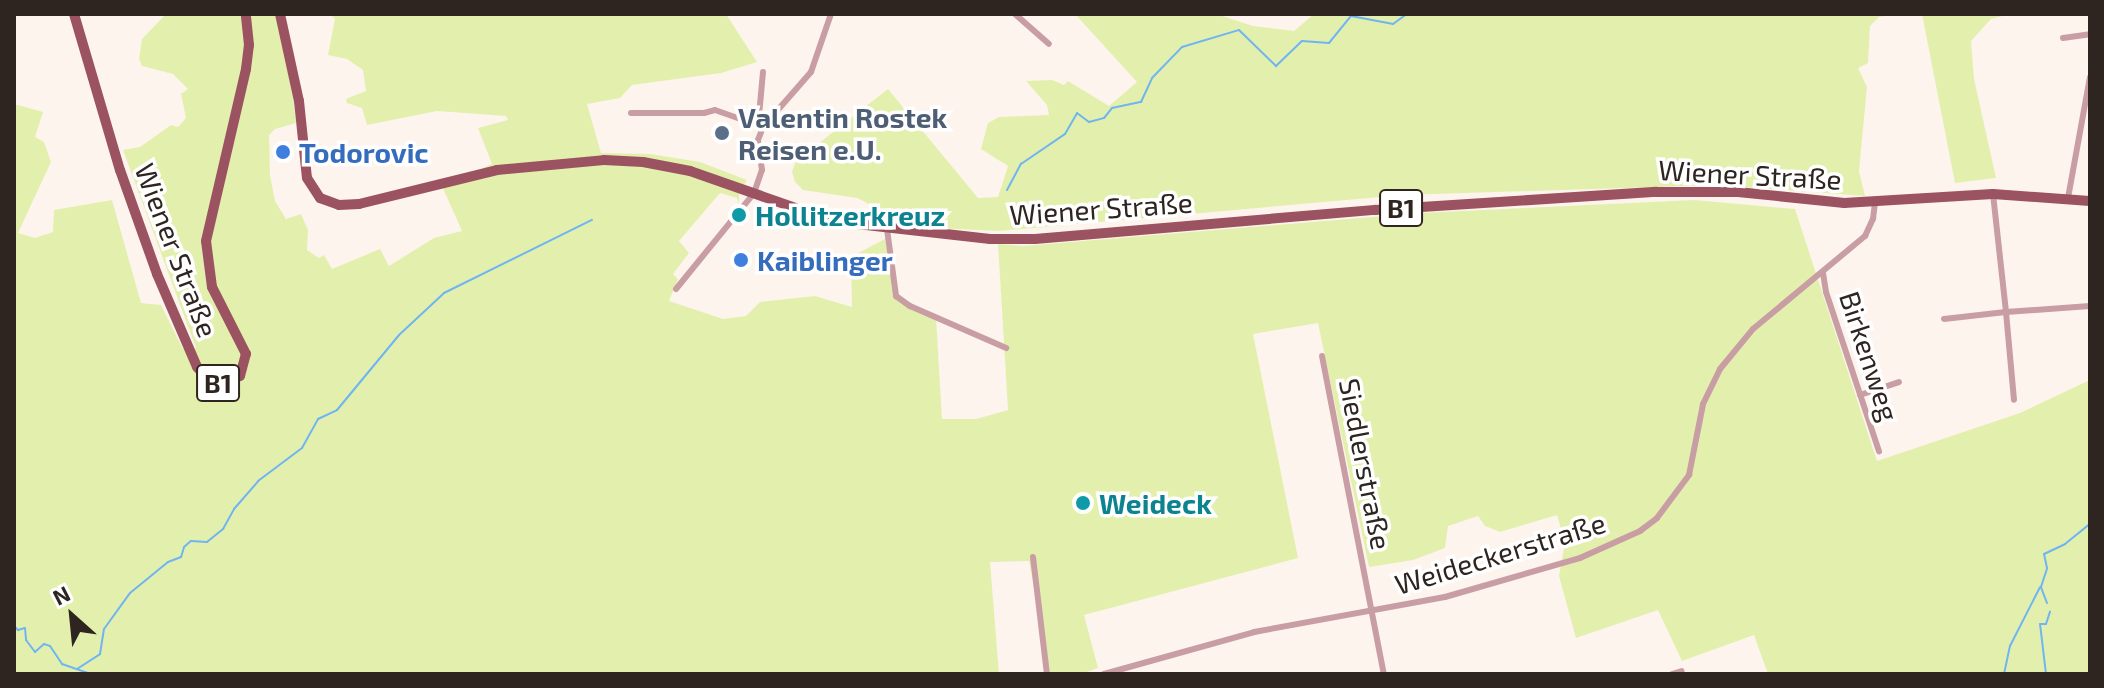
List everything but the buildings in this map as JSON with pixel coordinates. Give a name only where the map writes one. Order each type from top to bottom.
[{"type":"main road","name":"Wiener Straße","points":[[74,14],[120,170],[160,283],[197,367],[208,379],[221,383],[240,376],[246,354],[212,287],[206,241],[246,69],[249,45],[246,14]]},
{"type":"main road","name":"Wiener Straße","points":[[280,14],[299,101],[307,178],[318,196],[331,204],[359,204],[497,170],[595,160],[673,167],[807,212],[887,229],[990,239],[1035,239],[1375,210],[1686,191],[1875,203],[1993,194],[2090,201]]},
{"type":"street","points":[[676,289],[754,193],[762,170],[758,140],[763,127],[811,72],[831,14]]},
{"type":"street","points":[[1015,14],[1049,44]]},
{"type":"street","points":[[2063,38],[2090,34]]},
{"type":"street","points":[[763,72],[759,116],[763,127]]},
{"type":"street","points":[[2068,198],[2090,77]]},
{"type":"street","points":[[631,113],[704,113],[715,110],[763,127]]},
{"type":"street","points":[[1993,194],[2014,400]]},
{"type":"street","name":"Weideckerstraße","points":[[1104,674],[1254,632],[1445,597],[1580,558],[1651,524],[1689,475],[1703,404],[1720,369],[1753,329],[1865,236],[1873,219],[1875,203]]},
{"type":"street","points":[[887,229],[896,296],[910,306],[1006,348]]},
{"type":"street","name":"Birkenweg","points":[[1823,273],[1826,292],[1879,451]]},
{"type":"street","points":[[1944,319],[2090,306]]},
{"type":"street","name":"Siedlerstraße","points":[[1322,356],[1384,674]]},
{"type":"street","points":[[1860,395],[1899,382]]},
{"type":"street","points":[[1033,557],[1047,674]]},
{"type":"street","points":[[1672,674],[1682,671]]},
{"type":"green space","points":[[166,14],[284,14],[296,123],[275,129],[269,135],[270,175],[275,201],[286,219],[301,214],[308,230],[307,250],[319,258],[324,255],[332,269],[380,249],[389,266],[434,238],[462,231],[442,186],[492,164],[478,128],[508,120],[506,116],[437,111],[367,125],[362,108],[347,103],[346,99],[366,91],[363,70],[347,59],[328,55],[335,19],[330,14],[726,14],[757,62],[721,73],[632,85],[620,98],[587,104],[601,153],[650,154],[700,162],[747,180],[739,194],[739,205],[737,198],[720,193],[679,241],[689,253],[673,274],[678,279],[669,301],[723,319],[746,316],[760,302],[815,296],[852,307],[851,257],[885,239],[897,300],[936,317],[942,419],[976,419],[1008,410],[998,244],[1023,246],[1420,213],[1694,200],[1795,209],[1877,461],[2020,413],[2090,380],[2090,674],[1768,674],[1754,635],[1682,661],[1658,610],[1576,638],[1559,576],[1565,542],[1557,515],[1500,532],[1485,526],[1478,516],[1448,526],[1445,548],[1413,560],[1369,567],[1318,323],[1253,334],[1298,558],[1084,615],[1098,668],[1081,674],[1050,674],[1029,561],[990,562],[999,674],[14,674],[14,104],[43,112],[35,137],[44,142],[51,162],[18,233],[35,238],[53,232],[54,210],[112,200],[141,303],[161,305],[183,349],[196,348],[123,150],[140,147],[171,125],[178,127],[186,118],[181,94],[188,89],[173,74],[142,66],[139,59],[142,39]]},
{"type":"green space","points":[[1075,14],[1216,14],[1253,26],[1294,31],[1314,14],[1897,14],[1879,17],[1870,26],[1868,63],[1858,68],[1867,87],[1859,171],[1865,196],[1716,185],[1403,195],[998,231],[916,227],[857,198],[803,190],[795,182],[792,172],[796,161],[888,89],[978,198],[998,197],[1008,166],[981,149],[988,123],[999,117],[1049,115],[1047,105],[1026,81],[1052,80],[1064,85],[1068,81],[1109,106],[1137,82]]},
{"type":"green space","points":[[1922,14],[2010,14],[1991,19],[1971,41],[1974,79],[1996,178],[1955,183]]},
{"type":"waterway","points":[[1007,190],[1021,164],[1065,134],[1077,113],[1089,122],[1104,118],[1112,108],[1141,102],[1152,78],[1182,47],[1239,30],[1276,66],[1302,41],[1329,43],[1351,16],[1393,24],[1407,14]]},
{"type":"waterway","points":[[77,669],[100,654],[104,629],[130,593],[168,562],[181,557],[184,547],[191,541],[207,542],[223,529],[234,509],[258,481],[302,448],[318,419],[337,410],[399,335],[444,293],[592,220]]},
{"type":"waterway","points":[[2047,603],[2041,587],[2047,568],[2044,554],[2065,544],[2090,524]]},
{"type":"waterway","points":[[2004,674],[2010,646],[2040,587]]},
{"type":"waterway","points":[[2046,674],[2040,624],[2046,624],[2050,612]]},
{"type":"waterway","points":[[14,626],[18,630],[25,628],[26,640],[35,652],[44,644],[50,646],[62,664],[91,674]]},
{"type":"place","name":"Valentin Rostek Reisen e.U.","points":[[722,133]]},
{"type":"place","name":"Todorovic","points":[[283,152]]},
{"type":"place","name":"Hollitzerkreuz","points":[[739,215]]},
{"type":"place","name":"Kaiblinger","points":[[741,260]]},
{"type":"place","name":"Weideck","points":[[1083,503]]}]
